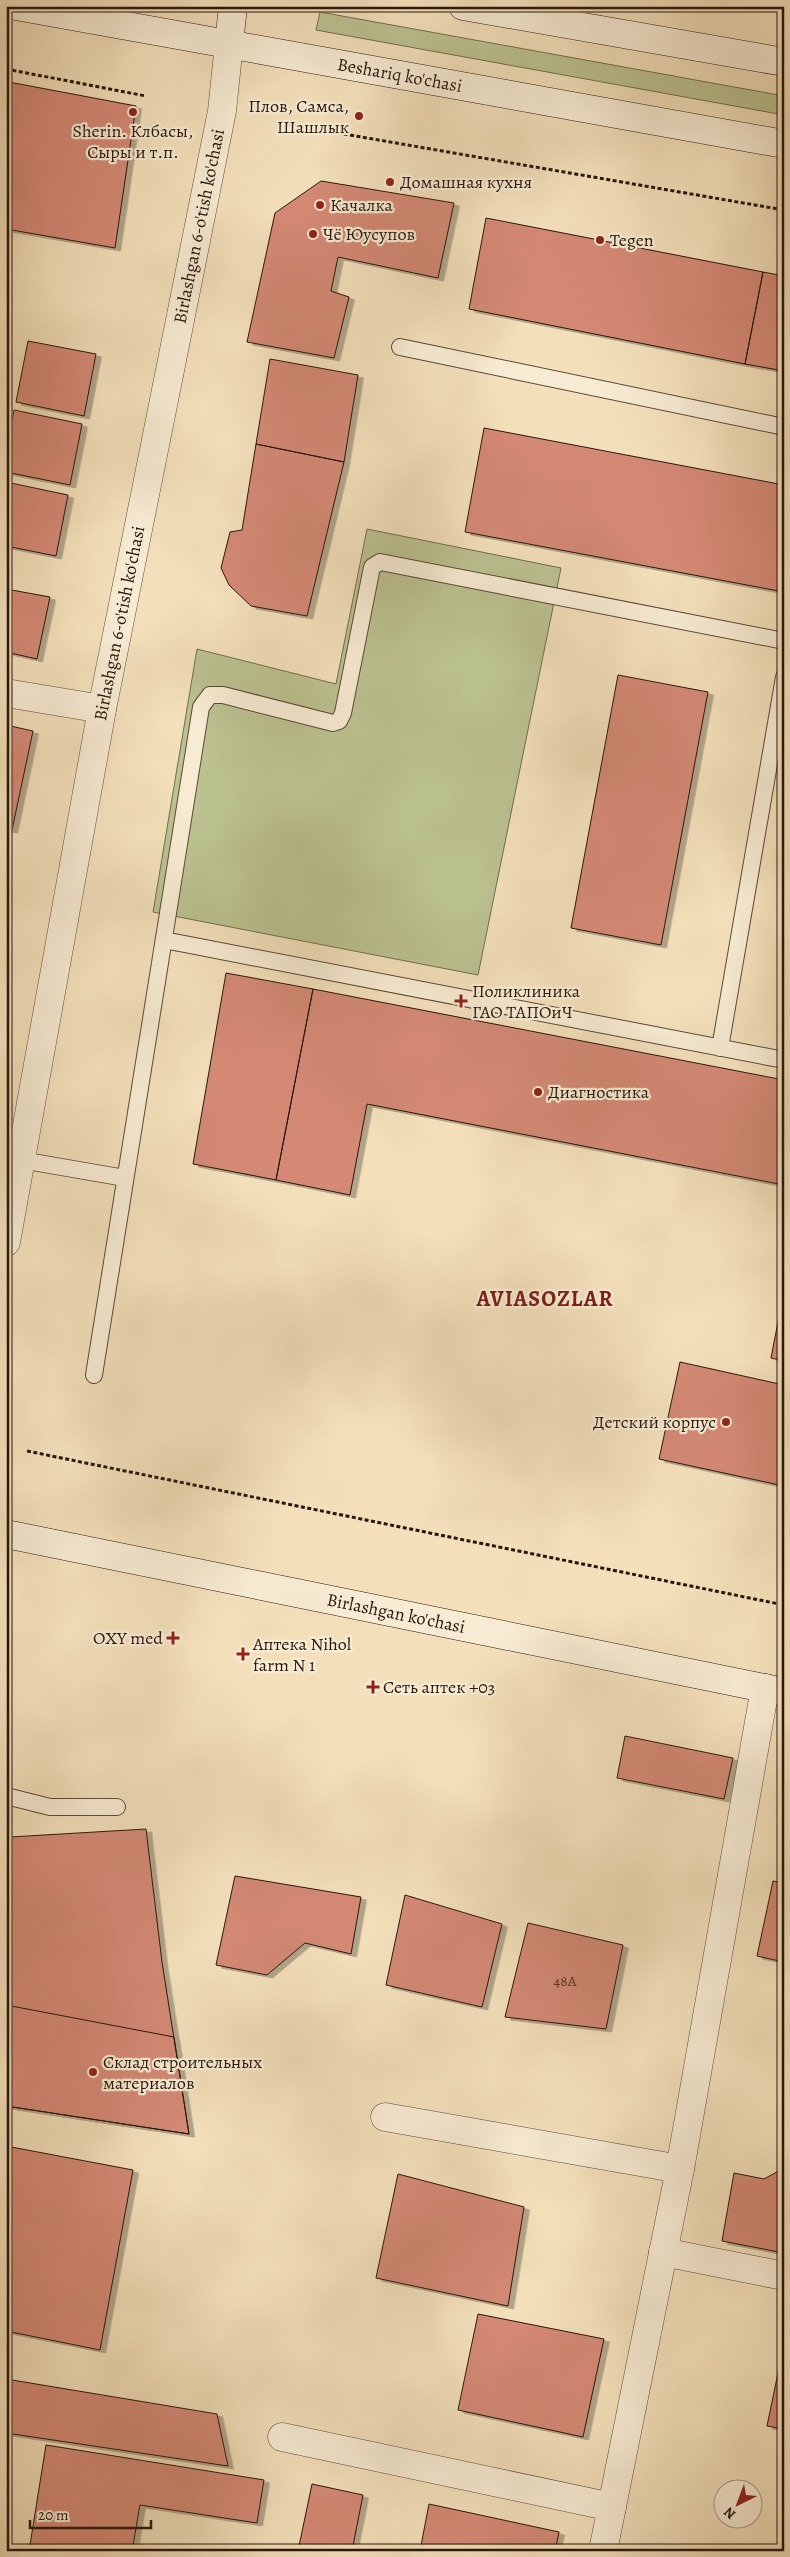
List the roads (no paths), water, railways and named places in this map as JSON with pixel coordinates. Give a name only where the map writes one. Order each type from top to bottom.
[{"type":"street","name":"Beshariq ko'chasi","points":[[16,6],[784,144]]},
{"type":"street","name":"Birlashgan 6-o'tish ko'chasi","points":[[6,1242],[102,709],[222,112],[233,6]]},
{"type":"street","points":[[463,6],[784,62]]},
{"type":"street","points":[[6,693],[102,709]]},
{"type":"street","name":"Birlashgan ko'chasi","points":[[6,1534],[774,1690]]},
{"type":"street","points":[[603,2551],[664,2252],[774,1690]]},
{"type":"street","points":[[385,2117],[680,2169]]},
{"type":"street","points":[[664,2252],[784,2276]]},
{"type":"street","points":[[282,2437],[612,2507]]},
{"type":"lane","points":[[400,347],[784,427]]},
{"type":"lane","points":[[94,1375],[201,707],[210,695],[223,695],[333,723],[339,721],[343,713],[372,567],[375,564],[399,566],[784,641]]},
{"type":"lane","points":[[720,1048],[784,676]]},
{"type":"lane","points":[[164,940],[784,1060]]},
{"type":"lane","points":[[21,1160],[125,1178]]},
{"type":"lane","points":[[6,1796],[50,1806],[117,1807]]},
{"type":"place","name":"Sherin. Клбасы, Сыры и т.п.","points":[[133,112]]},
{"type":"place","name":"Плов, Самса, Шашлык","points":[[359,116]]},
{"type":"place","name":"Домашная кухня","points":[[390,182]]},
{"type":"place","name":"Качалка","points":[[320,205]]},
{"type":"place","name":"Чё Юусупов","points":[[313,234]]},
{"type":"place","name":"Tegen","points":[[600,240]]},
{"type":"place","name":"Поликлиника ГАО ТАПОиЧ","points":[[461,1001]]},
{"type":"place","name":"Диагностика","points":[[538,1092]]},
{"type":"place","name":"Детский корпус","points":[[726,1422]]},
{"type":"place","name":"OXY med","points":[[173,1638]]},
{"type":"place","name":"Аптека Nihol farm N 1","points":[[243,1654]]},
{"type":"place","name":"Сеть аптек +03","points":[[373,1687]]},
{"type":"place","name":"Склад строительных материалов","points":[[93,2072]]},
{"type":"district","name":"AVIASOZLAR","points":[[545,1298]]}]
